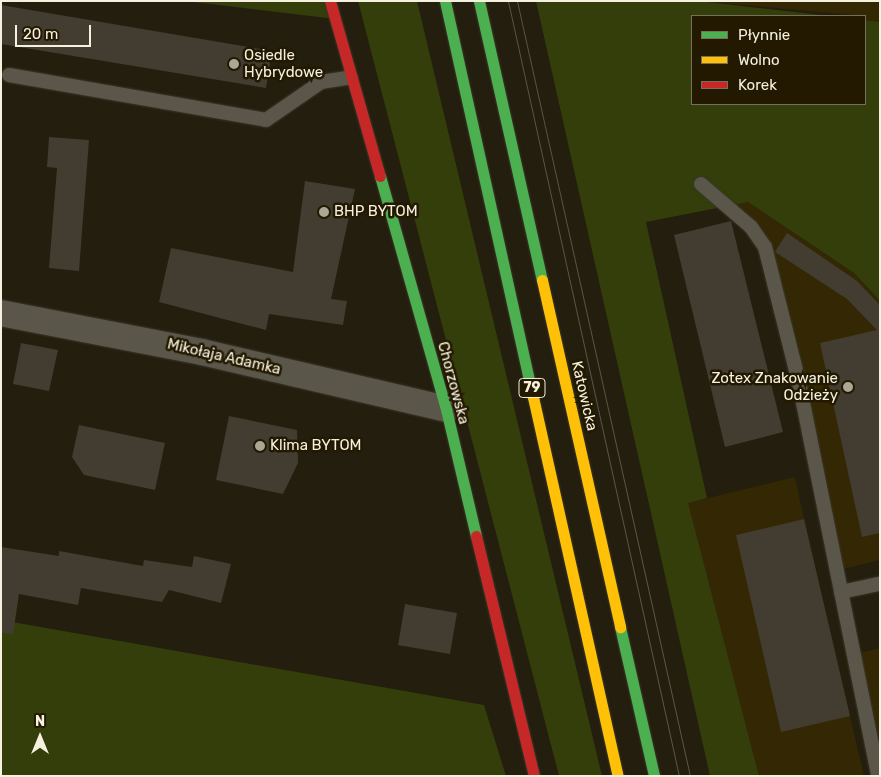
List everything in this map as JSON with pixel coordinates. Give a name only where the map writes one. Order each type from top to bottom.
[{"type":"main road","name":"Chorzowska","points":[[330,1],[446,409],[534,776]]},
{"type":"main road","name":"79","points":[[445,1],[618,776]]},
{"type":"main road","name":"Katowicka","points":[[479,1],[654,776]]},
{"type":"street","name":"Mikołaja Adamka","points":[[1,313],[202,352],[446,409]]},
{"type":"lane","points":[[9,75],[266,120],[321,82],[351,77]]},
{"type":"lane","points":[[701,184],[751,227],[765,247],[798,378],[878,776]]},
{"type":"lane","points":[[841,592],[880,584]]},
{"type":"shaded area","points":[[699,1],[880,1],[880,22],[866,20],[866,15]]},
{"type":"shaded area","points":[[748,202],[854,273],[880,301],[880,560],[843,569],[771,246],[733,205]]},
{"type":"shaded area","points":[[795,477],[864,776],[759,776],[687,503]]},
{"type":"shaded area","points":[[880,648],[880,744],[860,653]]},
{"type":"green space","points":[[185,1],[330,1],[335,19]]},
{"type":"green space","points":[[358,1],[417,1],[602,776],[559,776]]},
{"type":"green space","points":[[536,1],[699,1],[820,15],[691,15],[691,105],[866,105],[866,20],[880,22],[880,301],[854,273],[748,202],[646,222],[707,498],[688,503],[759,776],[710,776]]},
{"type":"green space","points":[[1,620],[484,705],[506,776],[1,776]]},
{"type":"building","points":[[1,5],[272,51],[266,88],[1,44]]},
{"type":"building","points":[[49,137],[89,140],[79,271],[49,268],[57,168],[47,167]]},
{"type":"building","points":[[305,181],[355,189],[331,299],[347,301],[343,325],[269,314],[266,330],[159,302],[171,248],[293,272]]},
{"type":"building","points":[[731,221],[783,432],[725,447],[674,235]]},
{"type":"building","points":[[787,233],[857,281],[880,305],[880,533],[862,537],[820,343],[877,330],[847,299],[775,252]]},
{"type":"building","points":[[21,343],[58,350],[49,391],[13,384]]},
{"type":"building","name":"Klima BYTOM","points":[[229,416],[297,430],[298,463],[283,494],[216,480]]},
{"type":"building","points":[[79,425],[165,443],[155,490],[84,475],[72,457]]},
{"type":"building","points":[[804,519],[850,716],[781,732],[736,535]]},
{"type":"building","points":[[1,547],[59,556],[59,551],[143,566],[144,560],[192,567],[194,556],[231,564],[221,603],[169,590],[162,602],[81,588],[78,605],[19,594],[13,634],[1,633]]},
{"type":"building","points":[[405,604],[457,613],[450,654],[398,645]]},
{"type":"tram line","points":[[508,1],[679,776]]},
{"type":"tram line","points":[[517,1],[690,776]]},
{"type":"traffic: fast","points":[[445,1],[533,397]]},
{"type":"traffic: fast","points":[[479,1],[542,280]]},
{"type":"traffic: fast","points":[[380,176],[446,409],[476,536]]},
{"type":"traffic: fast","points":[[620,627],[654,776]]},
{"type":"traffic: slow","points":[[542,280],[620,627]]},
{"type":"traffic: slow","points":[[533,397],[618,776]]},
{"type":"traffic: jam","points":[[330,1],[380,176]]},
{"type":"traffic: jam","points":[[476,536],[534,776]]},
{"type":"place","name":"Osiedle Hybrydowe","points":[[234,64]]},
{"type":"place","name":"BHP BYTOM","points":[[324,212]]},
{"type":"place","name":"Zotex Znakowanie Odzieży","points":[[848,387]]},
{"type":"place","name":"Klima BYTOM","points":[[260,446]]}]
